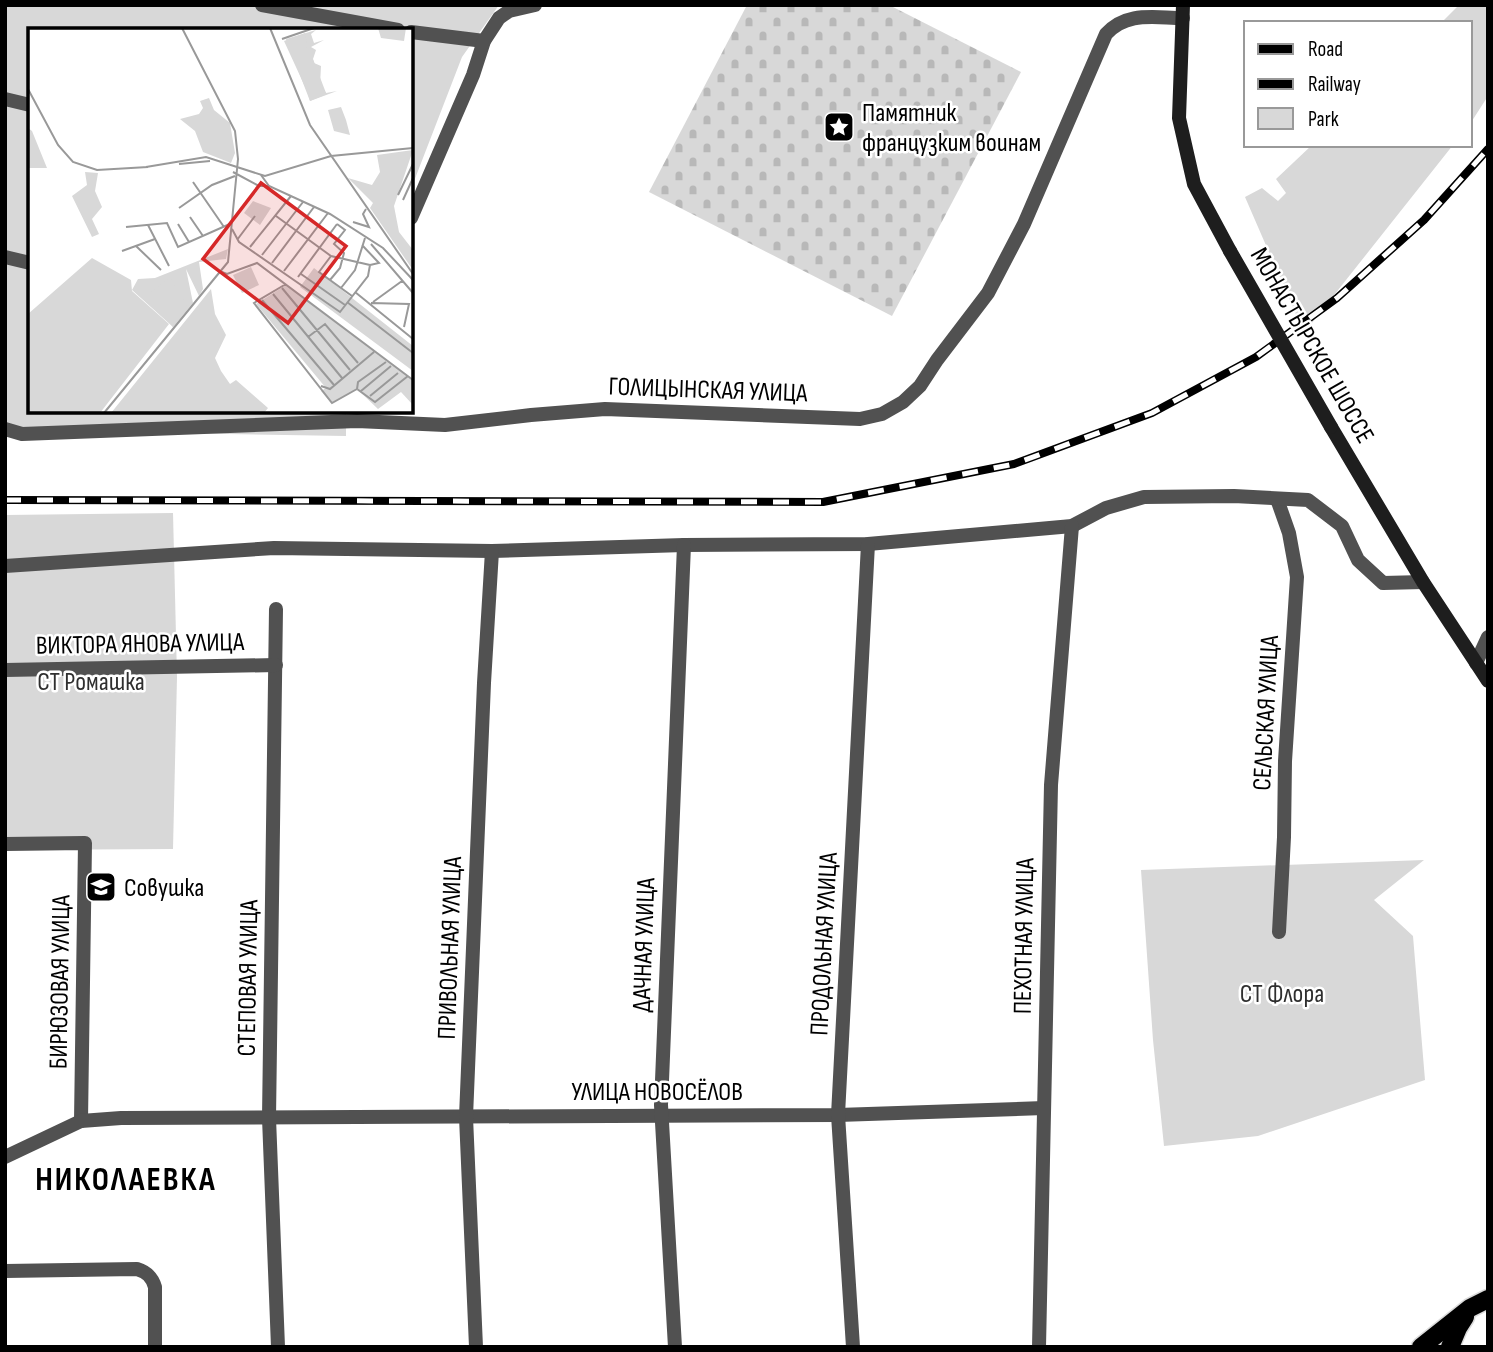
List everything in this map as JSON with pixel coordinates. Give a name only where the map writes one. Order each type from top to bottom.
[{"type":"main road","name":"МОНАСТЫРСКОЕ ШОССЕ","points":[[1183,12],[1179,118],[1194,184],[1331,427],[1423,582],[1488,681]]},
{"type":"main road","points":[[1421,1347],[1471,1308],[1488,1299]]},
{"type":"main road","points":[[1450,1347],[1471,1308]]},
{"type":"street","points":[[262,5],[387,28]]},
{"type":"street","points":[[414,201],[473,75],[484,41],[499,18],[509,11],[535,5]]},
{"type":"street","name":"ГОЛИЦЫНСКАЯ УЛИЦА","points":[[5,429],[22,434],[358,416],[444,425],[606,409],[860,419],[883,414],[903,402],[920,386],[988,293],[1024,224],[1106,34],[1113,26],[1132,18],[1183,12]]},
{"type":"street","points":[[413,32],[484,41]]},
{"type":"street","points":[[5,99],[28,105]]},
{"type":"street","points":[[5,257],[28,263]]},
{"type":"street","points":[[5,566],[274,548],[492,551],[684,545],[868,544],[1072,526],[1106,508],[1144,497],[1234,496],[1308,500],[1342,526],[1358,560],[1383,583],[1423,582]]},
{"type":"street","name":"СЕЛЬСКАЯ УЛИЦА","points":[[1277,499],[1289,533],[1297,577],[1285,761],[1279,932]]},
{"type":"street","name":"ПЕХОТНАЯ УЛИЦА","points":[[1039,1347],[1051,785],[1072,526]]},
{"type":"street","name":"ПРОДОЛЬНАЯ УЛИЦА","points":[[853,1347],[838,1115],[868,544]]},
{"type":"street","name":"ДАЧНАЯ УЛИЦА","points":[[675,1347],[661,1105],[684,545]]},
{"type":"street","name":"ПРИВОЛЬНАЯ УЛИЦА","points":[[476,1347],[466,1117],[492,551]]},
{"type":"street","name":"СТЕПОВАЯ УЛИЦА","points":[[276,609],[270,1118],[278,1347]]},
{"type":"street","points":[[1476,663],[1488,636]]},
{"type":"street","name":"ВИКТОРА ЯНОВА УЛИЦА","points":[[5,670],[276,665]]},
{"type":"street","name":"БИРЮЗОВАЯ УЛИЦА","points":[[5,844],[85,843],[81,1121]]},
{"type":"street","name":"УЛИЦА НОВОСЁЛОВ","points":[[81,1121],[121,1118],[838,1115],[1044,1108]]},
{"type":"street","points":[[5,1157],[81,1121]]},
{"type":"street","points":[[5,1270],[137,1269],[149,1275],[155,1287],[155,1347]]},
{"type":"green space","points":[[5,5],[499,5],[462,57],[413,184],[413,28],[28,28],[28,413],[346,413],[346,436],[5,430]]},
{"type":"green space","points":[[747,5],[889,5],[1021,72],[892,316],[649,192]]},
{"type":"green space","points":[[1459,5],[1488,5],[1488,96],[1472,121],[1472,21],[1443,21]]},
{"type":"green space","points":[[1310,147],[1451,147],[1304,333],[1245,197],[1262,188],[1278,201],[1286,193],[1276,179]]},
{"type":"green space","name":"СТ Ромашка","points":[[173,513],[177,677],[173,849],[5,850],[5,515]]},
{"type":"green space","name":"СТ Флора","points":[[1424,860],[1374,900],[1413,936],[1425,1080],[1258,1136],[1164,1146],[1153,1040],[1141,870]]},
{"type":"railway","points":[[5,500],[823,502],[1014,464],[1152,413],[1256,357],[1337,298],[1424,220],[1488,149]]},
{"type":"place","name":"Памятник французким воинам","points":[[839,127]]},
{"type":"place","name":"Совушка","points":[[101,887]]},
{"type":"district","name":"НИКОЛАЕВКА","points":[[126,1178]]}]
